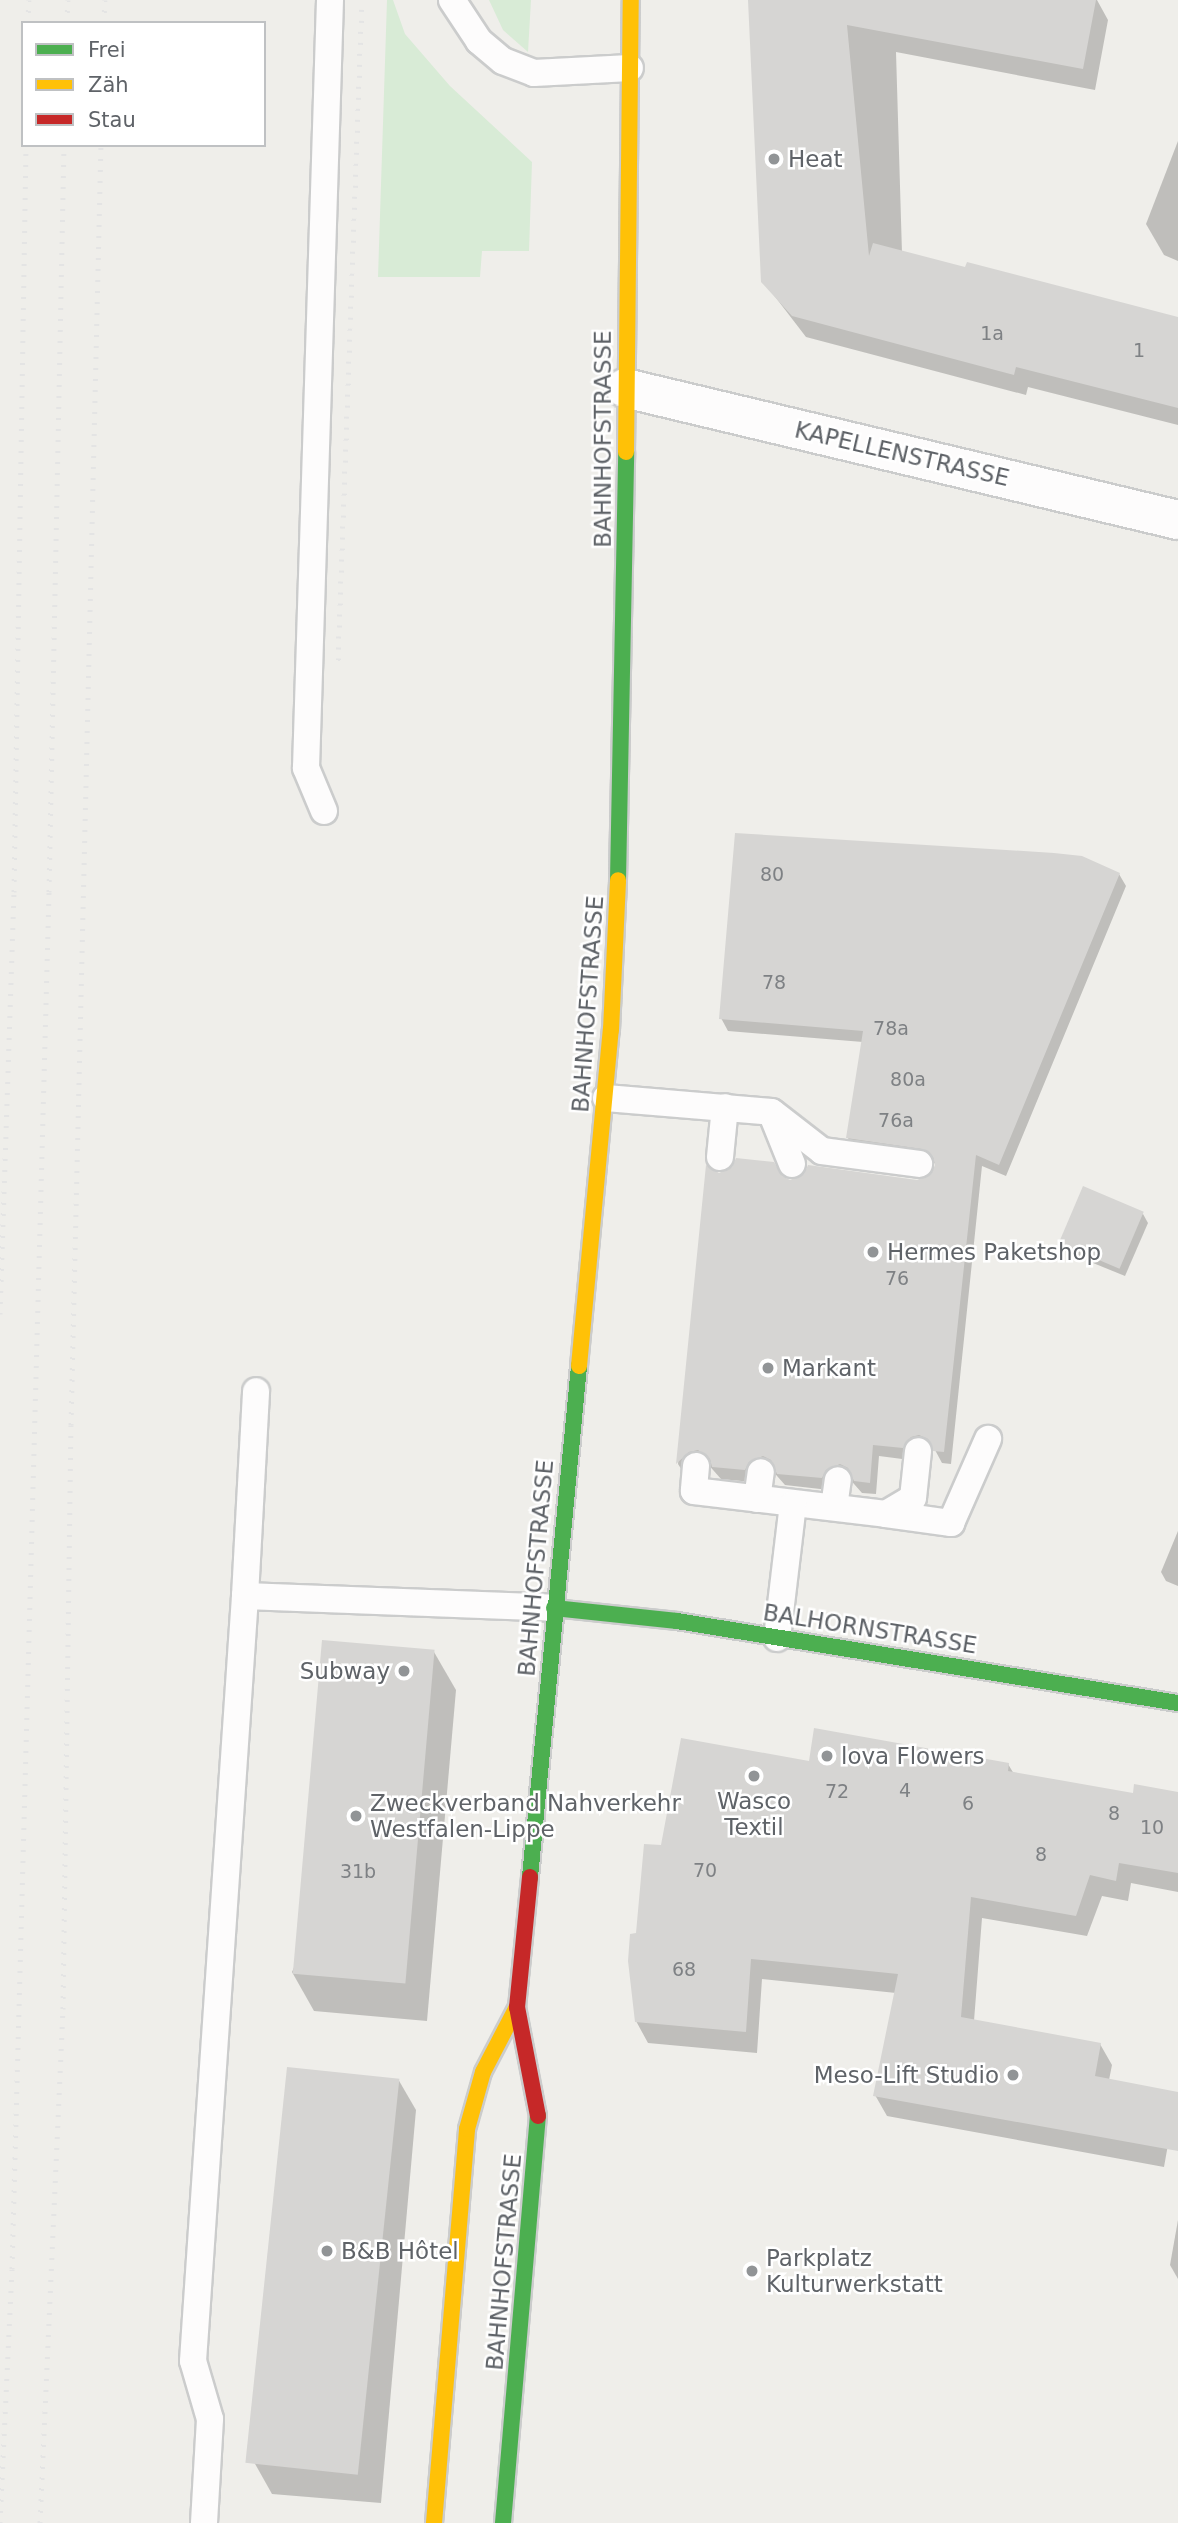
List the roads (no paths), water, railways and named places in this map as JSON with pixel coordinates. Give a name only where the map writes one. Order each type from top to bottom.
[{"type":"main road","name":"BAHNHOFSTRASSE","points":[[503,2523],[538,2116],[517,2007],[606,1098],[623,782],[631,0]]},
{"type":"main road","name":"BALHORNSTRASSE","points":[[554,1608],[657,1618],[1178,1703]]},
{"type":"main road","name":"BAHNHOFSTRASSE","points":[[434,2523],[467,2129],[483,2072],[517,2007]]},
{"type":"street","name":"KAPELLENSTRASSE","points":[[625,388],[1178,520]]},
{"type":"lane","points":[[324,811],[306,768],[330,0]]},
{"type":"lane","points":[[452,0],[479,41],[503,61],[534,73],[630,68]]},
{"type":"lane","points":[[606,1098],[771,1112],[822,1151],[919,1164]]},
{"type":"lane","points":[[720,1157],[725,1107]]},
{"type":"lane","points":[[771,1112],[792,1164]]},
{"type":"lane","points":[[204,2523],[210,2419],[193,2361],[245,1596],[256,1391]]},
{"type":"lane","points":[[696,1466],[694,1491],[951,1523],[988,1439]]},
{"type":"lane","points":[[887,1514],[913,1498],[918,1451]]},
{"type":"lane","points":[[757,1499],[761,1472]]},
{"type":"lane","points":[[834,1507],[838,1480]]},
{"type":"lane","points":[[778,1638],[793,1504]]},
{"type":"lane","points":[[245,1596],[554,1608]]},
{"type":"railway","points":[[28,21],[29,0]]},
{"type":"railway","points":[[67,21],[68,0]]},
{"type":"railway","points":[[104,21],[105,0]]},
{"type":"railway","points":[[338,660],[362,0]]},
{"type":"railway","points":[[0,1314],[14,892],[26,147]]},
{"type":"railway","points":[[0,2523],[12,2269],[49,892],[64,147]]},
{"type":"railway","points":[[40,2523],[63,2009],[71,1425],[101,147]]},
{"type":"place","name":"Heat","points":[[774,159]]},
{"type":"place","name":"Hermes Paketshop","points":[[873,1252]]},
{"type":"place","name":"Markant","points":[[768,1368]]},
{"type":"place","name":"Subway","points":[[404,1671]]},
{"type":"place","name":"lova Flowers","points":[[827,1756]]},
{"type":"place","name":"Wasco Textil","points":[[754,1776]]},
{"type":"place","name":"Zweckverband Nahverkehr Westfalen-Lippe","points":[[356,1816]]},
{"type":"place","name":"Meso-Lift Studio","points":[[1013,2075]]},
{"type":"place","name":"B&B Hôtel","points":[[327,2251]]},
{"type":"place","name":"Parkplatz Kulturwerkstatt","points":[[752,2271]]}]
